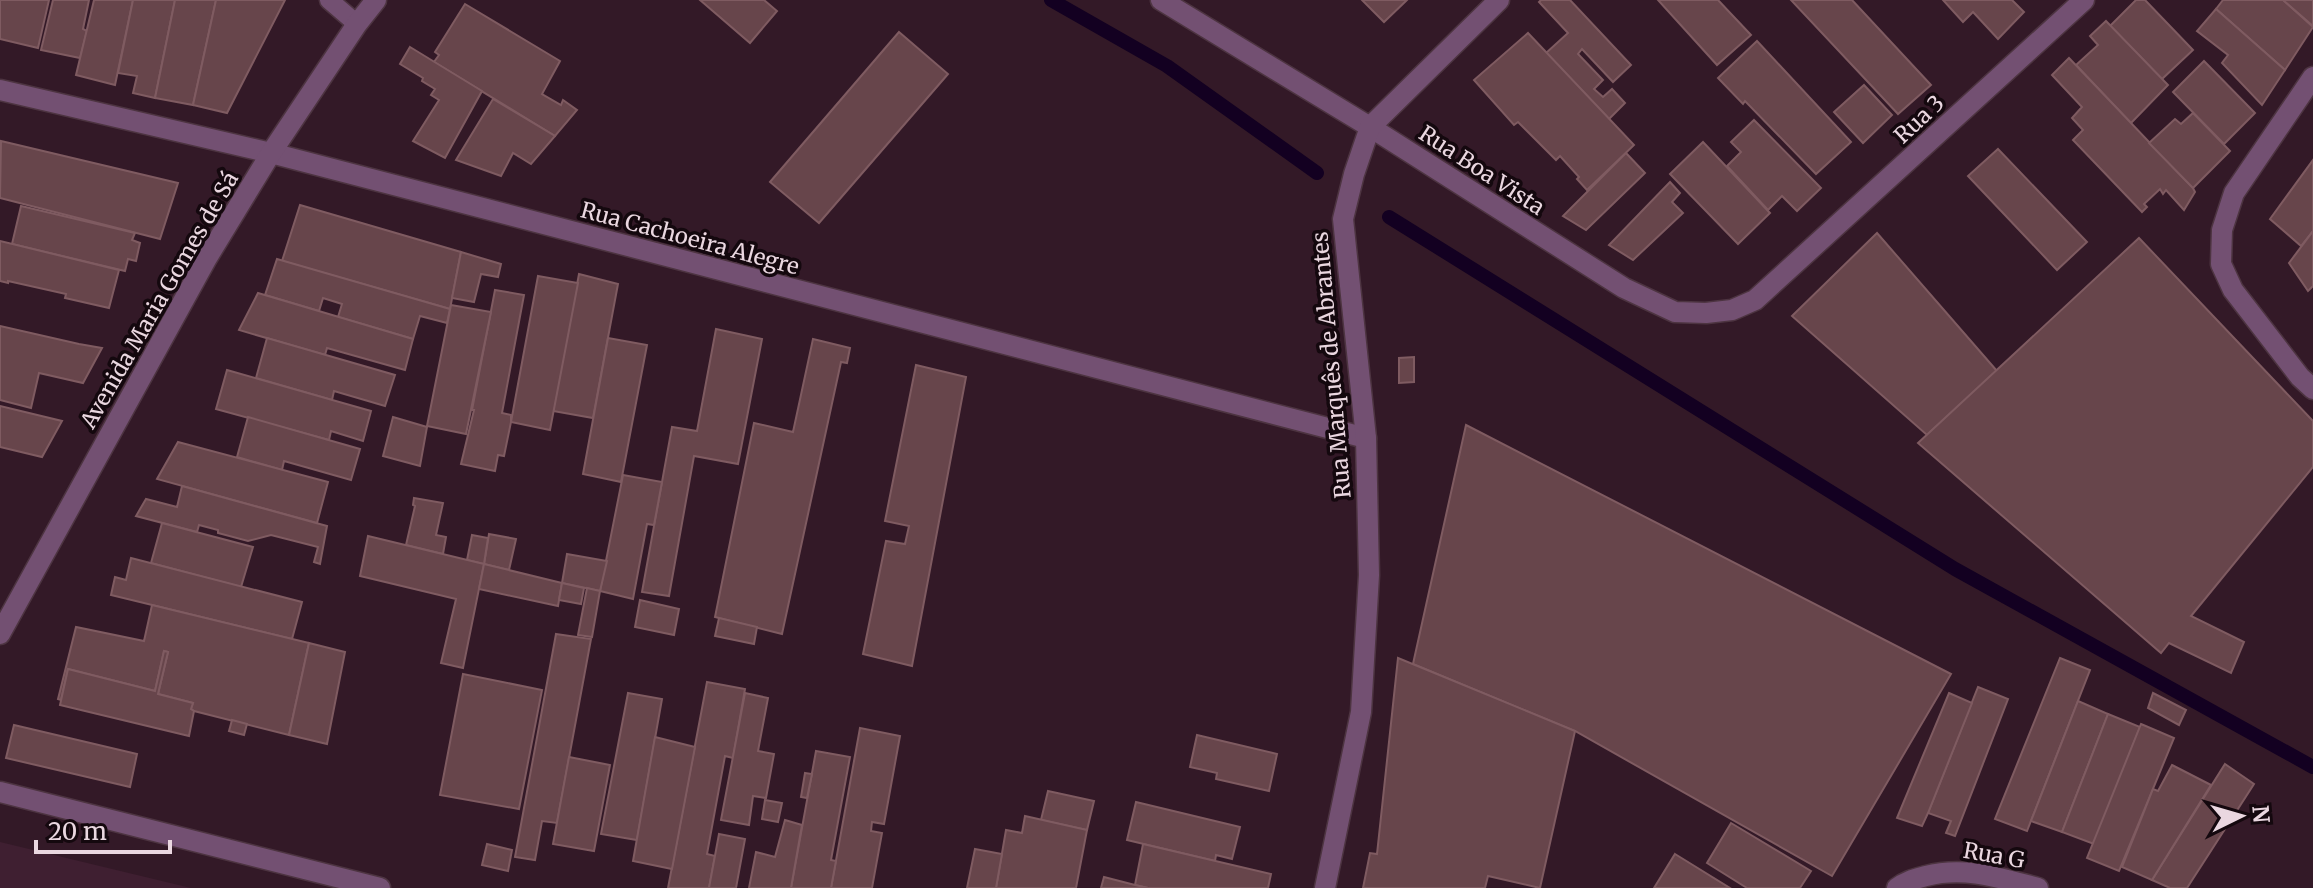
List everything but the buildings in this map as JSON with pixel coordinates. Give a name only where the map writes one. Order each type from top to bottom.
[{"type":"street","name":"Avenida Maria Gomes de Sá","points":[[0,634],[199,272],[271,153],[376,0]]},
{"type":"street","name":"Rua Boa Vista","points":[[1161,0],[1370,127],[1624,288],[1675,312],[1732,310],[1755,300],[1786,274]]},
{"type":"street","points":[[1370,127],[1499,0]]},
{"type":"street","name":"Rua 3","points":[[1786,274],[2084,0]]},
{"type":"street","points":[[2313,77],[2234,193],[2222,230],[2221,264],[2233,290],[2300,377],[2313,389]]},
{"type":"street","name":"Rua Cachoeira Alegre","points":[[0,90],[271,153],[1366,438]]},
{"type":"street","name":"Rua Marquês de Abrantes","points":[[1325,888],[1361,712],[1369,575],[1366,438],[1343,219],[1370,127]]},
{"type":"street","points":[[0,792],[380,888]]},
{"type":"street","name":"Rua G","points":[[1897,888],[1906,881],[1946,871],[1983,873],[2038,888]]},
{"type":"lane","points":[[329,0],[357,24]]},
{"type":"shaded area","points":[[0,842],[191,888],[0,888]]},
{"type":"waterway","points":[[1051,0],[1167,66],[1317,173]]},
{"type":"waterway","points":[[1389,217],[1955,569],[2313,767]]}]
